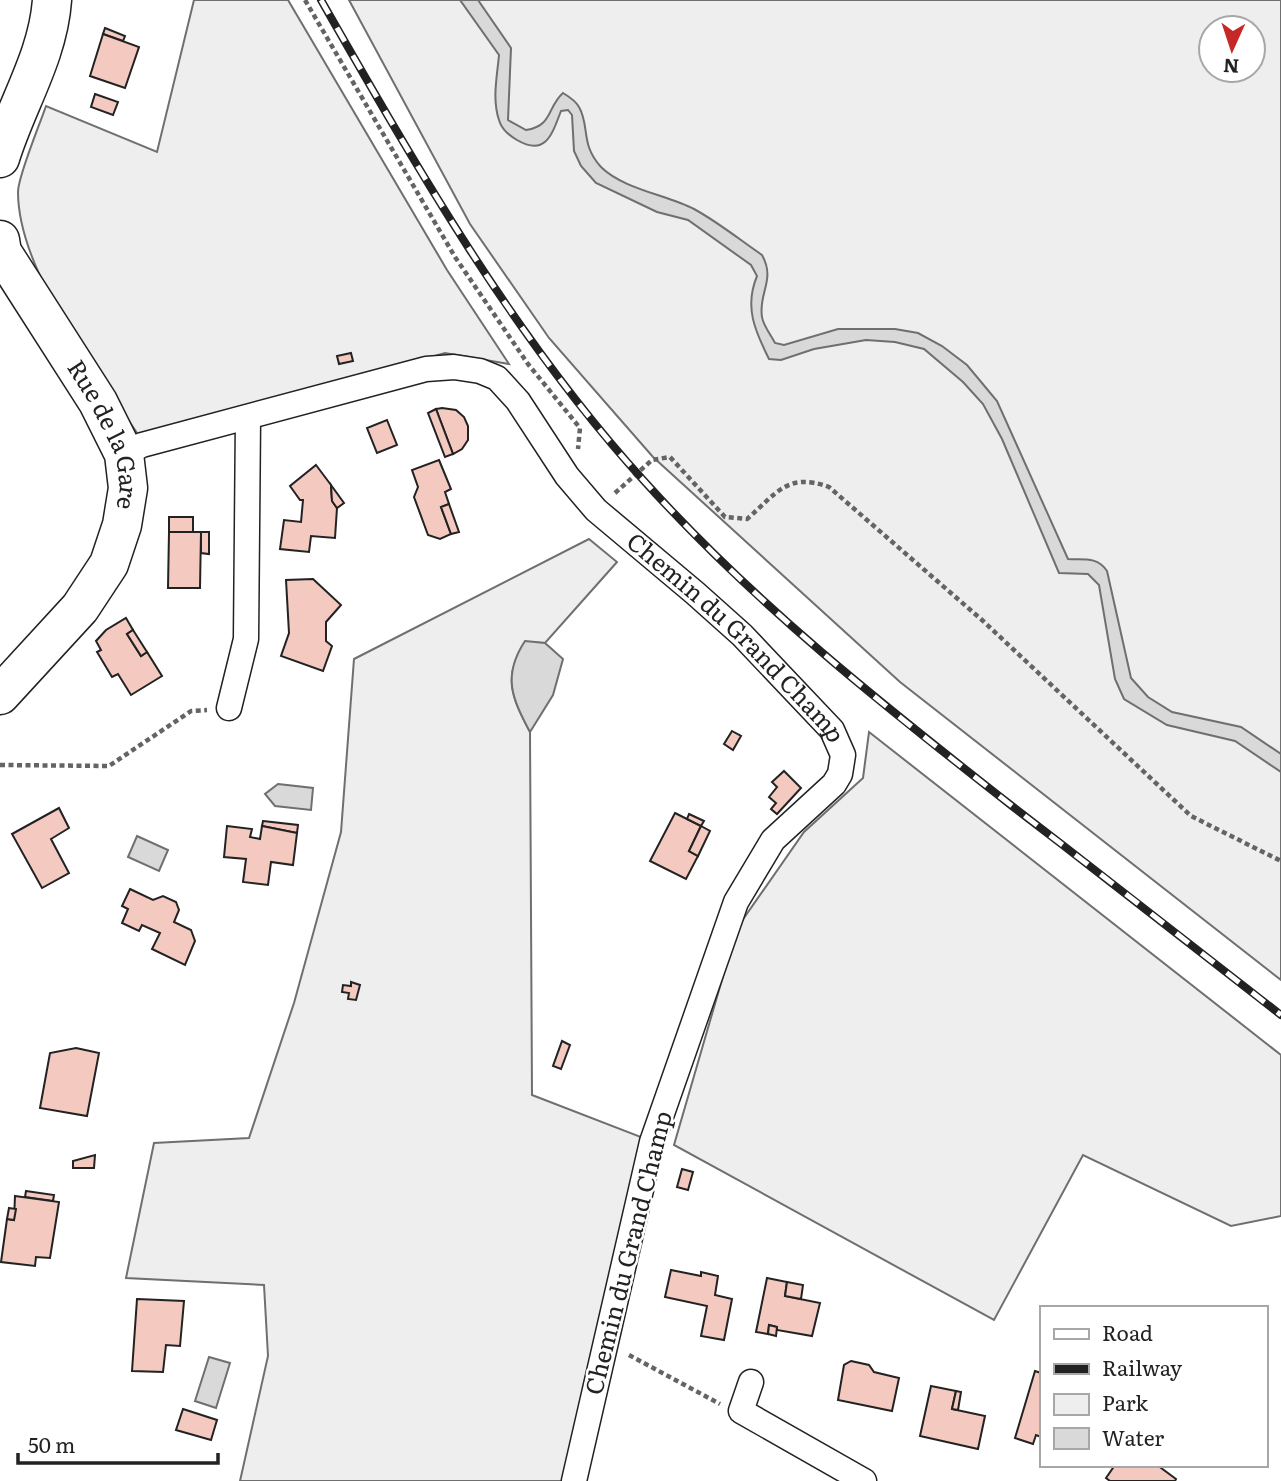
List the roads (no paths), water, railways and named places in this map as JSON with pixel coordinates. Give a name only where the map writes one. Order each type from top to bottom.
[{"type":"main road","points":[[0,158],[33,76],[46,36],[52,0]]},
{"type":"main road","name":"Rue de la Gare","points":[[0,240],[2,252],[98,402],[124,454],[128,488],[122,525],[109,564],[79,608],[0,695]]},
{"type":"street","name":"Chemin du Grand Champ","points":[[124,454],[142,445],[426,369],[454,367],[480,371],[497,378],[518,401],[567,475],[596,510],[742,635],[832,730],[843,755],[839,775],[834,783],[773,840],[736,902],[652,1142],[575,1481]]},
{"type":"street","points":[[229,708],[246,639],[248,418]]},
{"type":"street","points":[[751,1382],[741,1411],[864,1481]]},
{"type":"water","points":[[460,0],[478,0],[511,48],[508,120],[526,130],[535,128],[545,120],[563,93],[579,107],[590,151],[610,175],[694,209],[762,255],[767,279],[761,308],[762,317],[775,343],[784,345],[838,329],[895,329],[918,333],[942,346],[967,365],[997,401],[1068,559],[1094,561],[1107,571],[1131,678],[1148,697],[1172,712],[1241,727],[1281,754],[1281,772],[1235,741],[1167,725],[1124,699],[1115,679],[1099,585],[1088,574],[1059,573],[1002,439],[983,404],[963,382],[924,349],[895,342],[866,340],[814,349],[781,360],[769,359],[759,339],[751,309],[757,276],[751,265],[688,220],[657,212],[596,183],[581,166],[574,151],[572,115],[568,110],[561,111],[547,140],[535,146],[514,138],[504,129],[496,104],[499,55]]},
{"type":"water","points":[[525,641],[545,643],[563,659],[553,695],[530,732],[518,708],[512,687],[514,665]]},
{"type":"water","points":[[278,784],[313,788],[311,810],[275,806],[265,794]]},
{"type":"water","points":[[137,836],[168,850],[159,871],[128,857]]},
{"type":"water","points":[[209,1357],[230,1363],[216,1408],[195,1401]]},
{"type":"railway","points":[[321,0],[431,188],[510,311],[597,427],[687,527],[775,611],[868,691],[1281,1015]]}]
